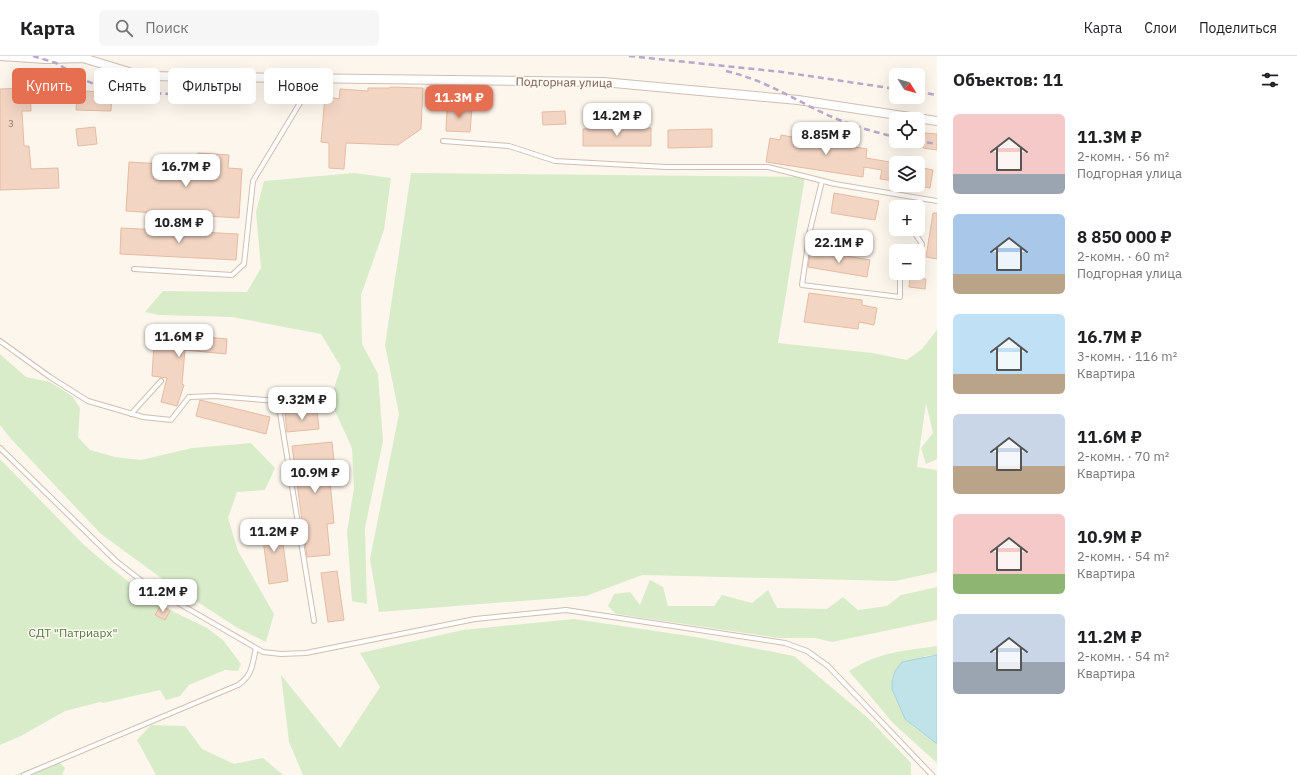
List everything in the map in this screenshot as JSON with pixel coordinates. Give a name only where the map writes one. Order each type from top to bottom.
[{"type":"street","name":"Подгорная улица","points":[[0,56],[46,59],[83,58],[142,76],[264,77]]},
{"type":"street","name":"Подгорная улица","points":[[333,77],[603,82],[798,100],[937,121]]},
{"type":"lane","points":[[134,269],[232,275],[244,264],[253,181],[300,104]]},
{"type":"lane","points":[[442,141],[509,146],[554,161],[666,167],[768,167],[822,181],[937,201]]},
{"type":"lane","points":[[822,181],[810,230],[802,285],[900,297],[900,280]]},
{"type":"lane","points":[[0,341],[50,377],[88,401],[143,417],[171,420],[189,397],[215,396],[290,402]]},
{"type":"lane","points":[[131,414],[161,381]]},
{"type":"lane","points":[[278,401],[314,621]]},
{"type":"lane","points":[[0,448],[116,561],[134,576],[263,652],[306,654],[475,620],[566,610],[785,643],[807,651],[828,666],[932,775]]},
{"type":"lane","points":[[24,775],[238,685],[247,679],[251,672],[256,648]]},
{"type":"green space","points":[[354,173],[391,178],[384,230],[361,295],[362,344],[378,374],[383,441],[365,528],[367,604],[352,601],[347,532],[354,488],[352,448],[330,400],[341,367],[321,334],[232,317],[159,315],[145,312],[163,291],[247,292],[261,268],[256,212],[264,181]]},
{"type":"green space","points":[[411,173],[805,177],[778,343],[872,353],[907,360],[922,349],[937,330],[937,459],[926,464],[921,448],[933,433],[926,403],[917,467],[937,470],[937,572],[895,581],[642,575],[586,596],[379,612],[370,559],[399,414],[385,345]]},
{"type":"green space","points":[[0,354],[26,377],[50,382],[72,396],[80,408],[78,437],[90,450],[115,457],[141,460],[192,448],[251,443],[275,468],[265,490],[237,492],[228,518],[238,551],[274,614],[266,642],[236,627],[164,580],[101,534],[11,439],[0,425]]},
{"type":"green space","name":"СДТ \"Патриарх\"","points":[[0,459],[83,544],[106,564],[133,585],[174,612],[207,628],[223,640],[241,664],[238,671],[225,670],[189,685],[180,696],[166,700],[160,690],[103,703],[100,702],[65,711],[21,736],[0,745]]},
{"type":"green space","points":[[650,580],[663,587],[668,606],[714,606],[722,595],[752,603],[768,590],[777,608],[827,609],[843,597],[858,610],[887,606],[901,595],[937,587],[937,620],[832,642],[815,638],[779,638],[616,614],[608,606],[614,594],[630,592],[640,605]]},
{"type":"green space","points":[[574,619],[696,637],[794,656],[868,718],[911,763],[911,775],[303,775],[289,742],[281,675],[340,748],[380,687],[360,653],[463,630]]},
{"type":"green space","points":[[937,646],[937,655],[925,656],[892,689],[902,713],[914,727],[937,744],[937,763],[893,723],[849,671],[881,656],[902,651]]},
{"type":"green space","points":[[151,725],[185,726],[202,749],[234,764],[263,758],[283,775],[156,775],[137,740]]},
{"type":"green space","points":[[56,759],[65,768],[62,775],[15,775]]},
{"type":"water","points":[[937,655],[937,744],[905,719],[892,689],[892,682],[895,671],[902,662]]},
{"type":"building","points":[[368,88],[423,88],[421,129],[398,145],[346,143],[344,169],[329,168],[329,143],[321,142],[324,104],[333,104],[333,98],[339,99],[340,89],[368,91]]},
{"type":"building","points":[[0,89],[12,89],[12,104],[31,104],[31,111],[22,111],[24,146],[29,146],[31,169],[58,168],[59,188],[0,190]]},
{"type":"building","points":[[86,91],[94,91],[94,104],[111,104],[111,111],[76,110],[76,104],[86,104]]},
{"type":"building","points":[[447,106],[472,108],[470,132],[446,131]]},
{"type":"building","points":[[565,111],[566,124],[543,125],[542,112]]},
{"type":"building","points":[[95,127],[97,144],[78,146],[76,129]]},
{"type":"building","points":[[651,128],[651,146],[583,146],[583,129]]},
{"type":"building","points":[[712,129],[712,147],[668,148],[668,130]]},
{"type":"building","points":[[818,130],[835,133],[833,143],[867,149],[866,158],[889,162],[889,180],[880,179],[882,170],[864,167],[863,177],[766,162],[770,138],[780,140],[781,135],[804,139],[805,135],[817,137]]},
{"type":"building","points":[[925,133],[937,134],[937,150],[923,148],[925,148]]},
{"type":"building","points":[[198,153],[229,155],[228,168],[242,169],[239,218],[126,211],[129,162],[197,166]]},
{"type":"building","points":[[925,168],[933,170],[930,188],[925,187]]},
{"type":"building","points":[[834,193],[879,201],[875,220],[831,213]]},
{"type":"building","points":[[933,213],[937,213],[937,259],[926,257]]},
{"type":"building","points":[[121,228],[238,234],[236,260],[120,254]]},
{"type":"building","points":[[811,250],[870,260],[867,277],[808,267]]},
{"type":"building","points":[[926,279],[925,289],[909,287],[910,280]]},
{"type":"building","points":[[809,293],[862,300],[862,305],[877,308],[874,325],[859,322],[858,329],[804,322]]},
{"type":"building","points":[[155,329],[186,332],[186,335],[227,339],[226,354],[185,350],[182,384],[184,385],[177,406],[161,402],[167,378],[152,376]]},
{"type":"building","points":[[200,400],[270,417],[266,434],[196,416]]},
{"type":"building","points":[[317,410],[319,429],[287,432],[285,413]]},
{"type":"building","points":[[332,442],[336,480],[330,481],[334,523],[327,524],[330,555],[307,557],[292,446]]},
{"type":"building","points":[[280,522],[288,581],[269,584],[261,525]]},
{"type":"building","points":[[337,571],[344,620],[328,622],[321,573]]},
{"type":"building","points":[[161,605],[170,611],[165,620],[155,615]]},
{"type":"railway","points":[[33,56],[56,63],[87,81],[104,88],[141,93],[168,94]]},
{"type":"railway","points":[[629,56],[782,72],[889,88]]},
{"type":"railway","points":[[726,71],[750,78],[783,92],[825,114],[845,122],[889,135]]},
{"type":"railway","points":[[925,93],[937,95]]},
{"type":"railway","points":[[925,142],[937,144]]}]
